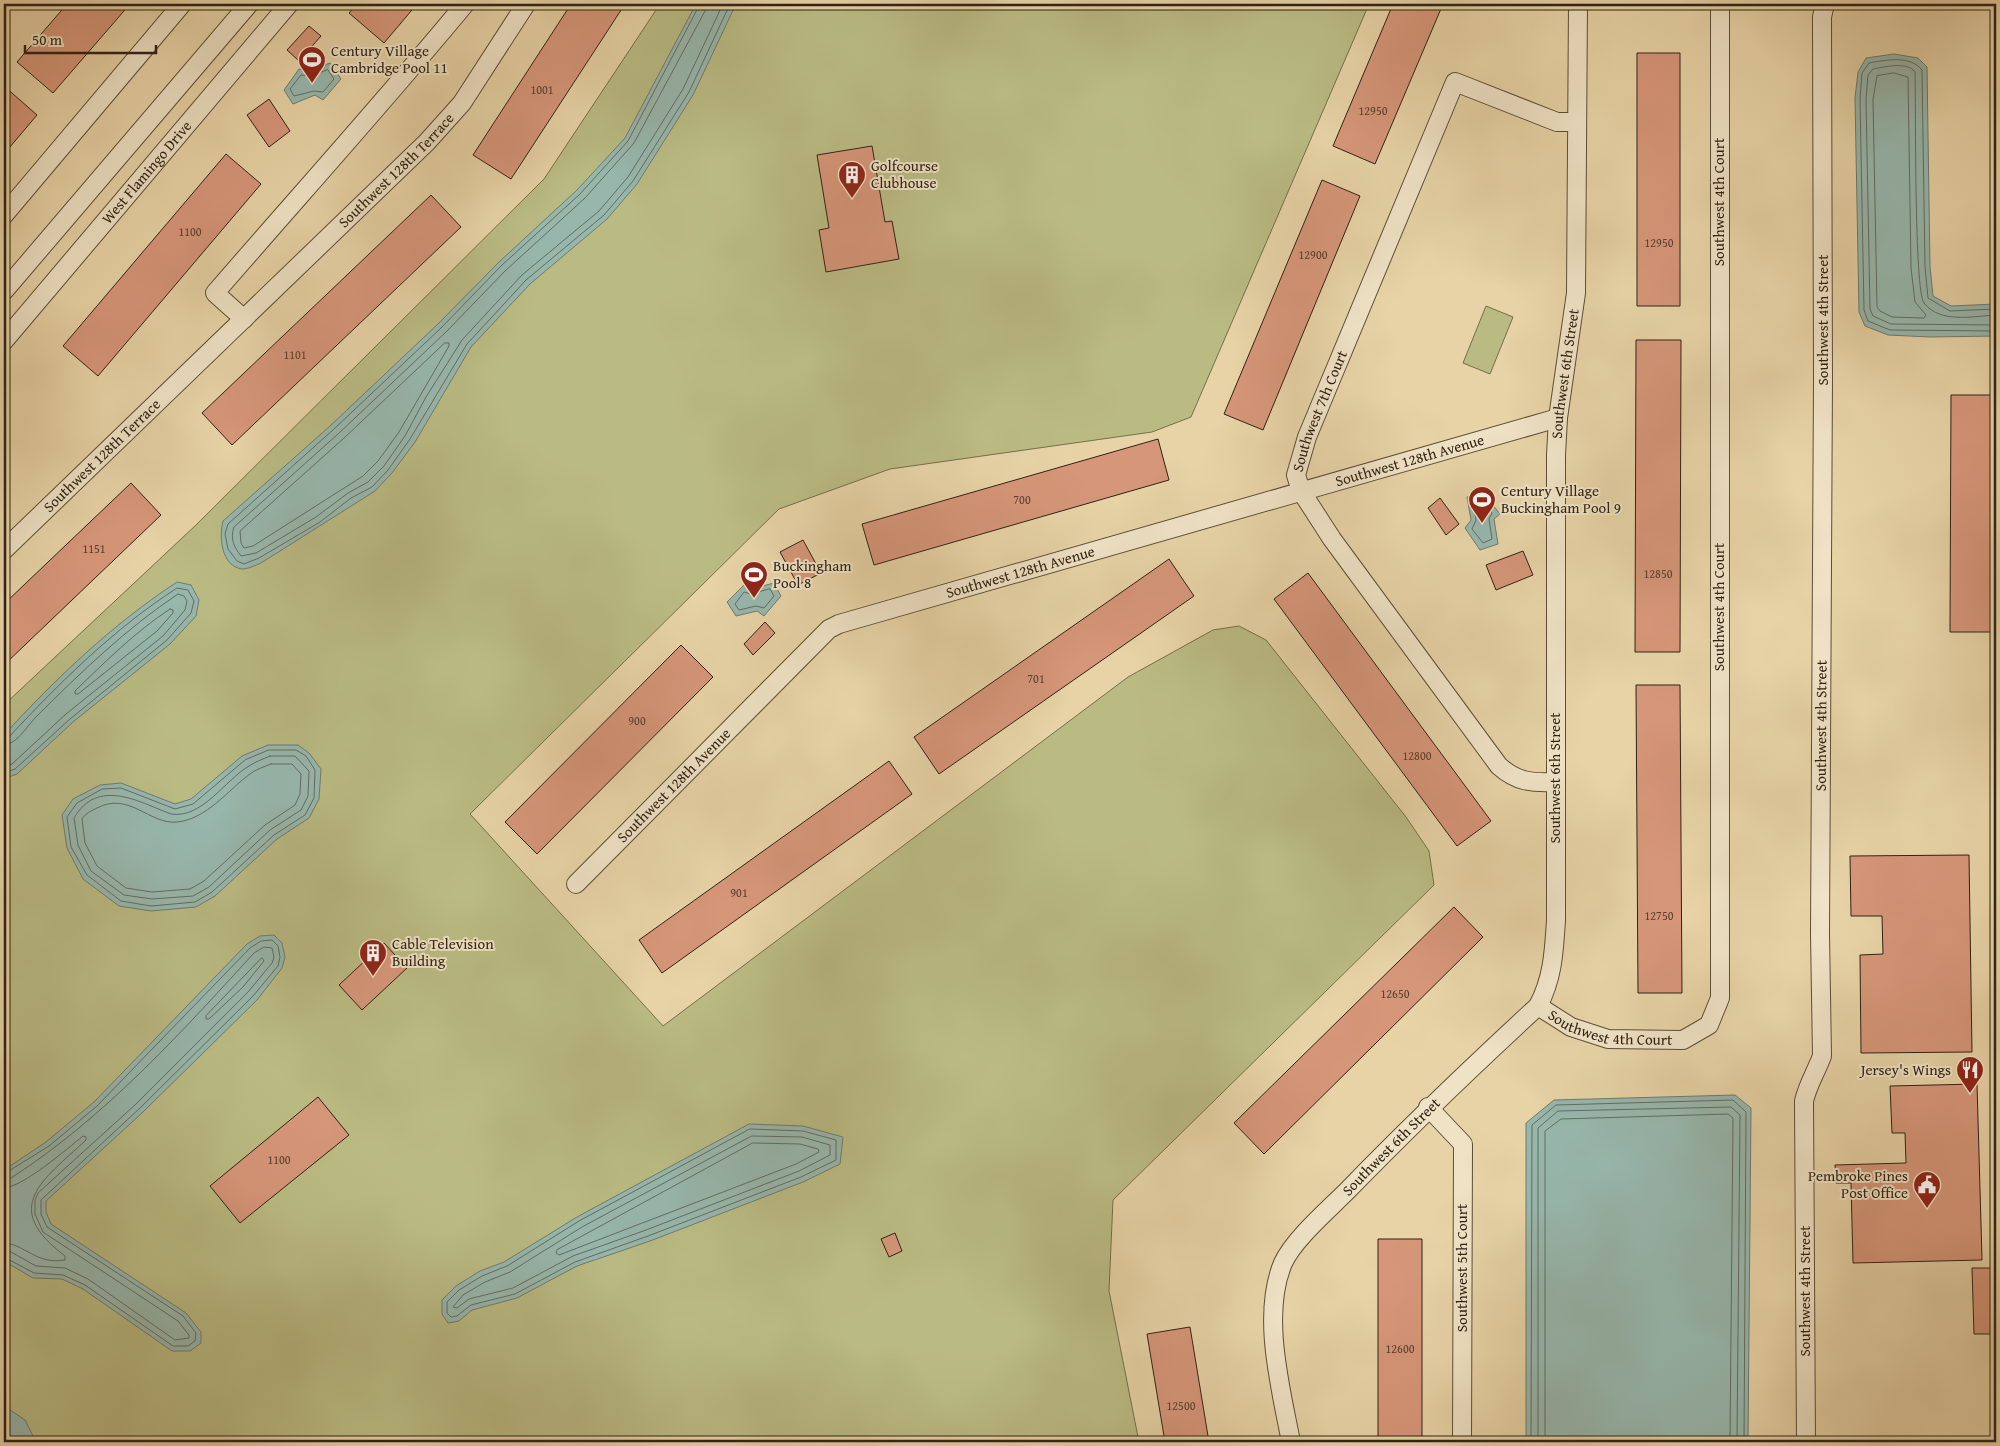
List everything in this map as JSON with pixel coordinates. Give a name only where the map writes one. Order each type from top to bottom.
[{"type":"street","points":[[4,215],[182,4]]},
{"type":"street","name":"West Flamingo Drive","points":[[4,291],[249,4]]},
{"type":"street","name":"West Flamingo Drive","points":[[4,341],[289,4]]},
{"type":"street","points":[[244,319],[214,293],[403,79],[465,4]]},
{"type":"street","name":"Southwest 128th Terrace","points":[[4,550],[445,123],[462,103],[526,4]]},
{"type":"street","name":"Southwest 6th Street","points":[[1291,1442],[1276,1361],[1274,1325],[1275,1296],[1283,1262],[1306,1233],[1428,1107],[1538,1006],[1548,988],[1554,957],[1556,920],[1554,544],[1558,418],[1576,293],[1578,4]]},
{"type":"street","name":"Southwest 4th Court","points":[[1538,1006],[1571,1028],[1608,1039],[1683,1040],[1709,1025],[1720,998],[1720,4]]},
{"type":"street","name":"Southwest 4th Street","points":[[1806,1442],[1804,1101],[1808,1082],[1816,1073],[1822,1056],[1820,934],[1823,378],[1822,17],[1825,4]]},
{"type":"street","name":"Southwest 7th Court","points":[[1555,782],[1530,783],[1509,775],[1499,766],[1341,552],[1301,491],[1296,475],[1307,437],[1455,82],[1557,122],[1576,122]]},
{"type":"street","name":"Southwest 128th Avenue","points":[[576,884],[834,626],[849,620],[1039,568],[1558,418]]},
{"type":"street","name":"Southwest 5th Court","points":[[1428,1107],[1463,1144],[1462,1442]]},
{"type":"green space","points":[[660,4],[1369,4],[1191,417],[1152,432],[890,469],[779,509],[470,814],[663,1026],[1128,677],[1213,630],[1239,626],[1266,640],[1406,817],[1429,851],[1434,885],[1113,1200],[1109,1291],[1139,1442],[4,1442],[4,705],[196,525],[544,179]]},
{"type":"green space","points":[[1486,306],[1513,317],[1490,374],[1463,363]]},
{"type":"water","points":[[696,4],[736,4],[693,95],[637,184],[607,219],[530,284],[471,347],[415,442],[392,473],[375,491],[261,563],[249,568],[235,567],[226,557],[223,550],[221,535],[223,521],[330,426],[439,323],[498,263],[577,190],[625,138]]},
{"type":"water","points":[[1894,54],[1918,58],[1927,67],[1930,267],[1933,296],[1951,306],[1996,304],[1996,336],[1930,337],[1888,335],[1865,326],[1859,312],[1855,98],[1858,72],[1866,58]]},
{"type":"water","name":"Century Village Cambridge Pool 11","points":[[330,63],[341,79],[323,100],[315,95],[293,104],[284,90],[299,69],[309,71]]},
{"type":"water","name":"Century Village Buckingham Pool 9","points":[[1482,491],[1500,514],[1494,519],[1498,544],[1480,550],[1465,528],[1471,520],[1467,497]]},
{"type":"water","points":[[177,582],[191,585],[199,600],[196,616],[170,644],[73,722],[17,774],[4,777],[4,735],[86,653],[153,598]]},
{"type":"water","name":"Buckingham Pool 8","points":[[774,583],[781,596],[764,616],[757,611],[736,616],[727,602],[745,584],[751,589]]},
{"type":"water","points":[[268,745],[298,745],[309,753],[321,769],[319,799],[309,818],[277,839],[215,896],[196,907],[151,911],[119,906],[83,879],[67,848],[62,815],[73,799],[100,785],[121,783],[175,804],[191,799],[242,756]]},
{"type":"water","points":[[274,935],[282,943],[285,957],[282,968],[257,1000],[143,1112],[46,1201],[46,1212],[51,1224],[186,1313],[201,1332],[201,1343],[190,1351],[172,1351],[83,1289],[62,1279],[33,1278],[4,1261],[4,1170],[46,1142],[94,1102],[247,944],[260,936]]},
{"type":"water","points":[[1735,1095],[1751,1108],[1748,1442],[1526,1442],[1526,1123],[1554,1100]]},
{"type":"water","points":[[749,1124],[803,1126],[843,1137],[840,1164],[803,1182],[650,1241],[577,1266],[517,1298],[472,1310],[459,1321],[448,1323],[442,1314],[442,1300],[456,1286],[480,1271],[504,1262],[577,1217]]},
{"type":"water","points":[[4,1406],[25,1420],[36,1442],[4,1442]]},
{"type":"water","points":[[253,1436],[271,1439],[273,1442],[247,1442]]},
{"type":"building","points":[[67,4],[130,4],[53,93],[17,62]]},
{"type":"building","points":[[357,4],[417,4],[384,43],[349,13]]},
{"type":"building","points":[[571,4],[625,4],[511,179],[473,155]]},
{"type":"building","points":[[1393,4],[1443,4],[1375,164],[1333,146]]},
{"type":"building","points":[[309,26],[321,36],[299,61],[287,50]]},
{"type":"building","points":[[1637,53],[1680,53],[1680,306],[1637,306]]},
{"type":"building","points":[[4,86],[37,115],[4,154]]},
{"type":"building","points":[[269,99],[290,131],[269,147],[247,115]]},
{"type":"building","name":"Golfcourse Clubhouse","points":[[872,146],[885,222],[892,221],[899,259],[826,272],[819,230],[829,228],[817,155]]},
{"type":"building","points":[[226,154],[261,184],[98,376],[63,346]]},
{"type":"building","points":[[1322,180],[1360,196],[1263,430],[1224,414]]},
{"type":"building","points":[[431,195],[461,227],[232,445],[202,413]]},
{"type":"building","points":[[1636,340],[1681,340],[1680,652],[1635,652]]},
{"type":"building","points":[[1951,395],[1996,395],[1996,632],[1950,632]]},
{"type":"building","points":[[1158,439],[1169,480],[874,565],[862,524]]},
{"type":"building","points":[[131,483],[161,515],[4,665],[4,604]]},
{"type":"building","points":[[1440,498],[1459,524],[1446,535],[1428,508]]},
{"type":"building","points":[[803,540],[821,573],[798,585],[780,552]]},
{"type":"building","points":[[1523,551],[1533,575],[1496,590],[1486,565]]},
{"type":"building","points":[[1169,559],[1194,596],[939,774],[914,737]]},
{"type":"building","points":[[1308,573],[1491,821],[1457,846],[1274,599]]},
{"type":"building","points":[[765,622],[775,633],[753,655],[744,644]]},
{"type":"building","points":[[681,645],[713,677],[537,854],[505,822]]},
{"type":"building","points":[[1636,685],[1680,685],[1682,993],[1638,993]]},
{"type":"building","points":[[889,761],[912,794],[662,973],[639,940]]},
{"type":"building","points":[[1969,855],[1972,1052],[1861,1053],[1860,955],[1883,954],[1882,916],[1851,916],[1850,856]]},
{"type":"building","points":[[1454,907],[1483,937],[1264,1154],[1234,1123]]},
{"type":"building","name":"Cable Television Building","points":[[384,943],[407,968],[362,1010],[339,985]]},
{"type":"building","points":[[1977,1084],[1982,1260],[1853,1263],[1851,1183],[1836,1183],[1835,1165],[1906,1163],[1905,1133],[1892,1133],[1890,1086]]},
{"type":"building","points":[[318,1097],[349,1135],[240,1223],[210,1186]]},
{"type":"building","points":[[895,1233],[902,1251],[889,1257],[881,1239]]},
{"type":"building","points":[[1378,1239],[1422,1239],[1422,1442],[1378,1442]]},
{"type":"building","points":[[1972,1268],[1996,1268],[1996,1334],[1974,1334]]},
{"type":"building","points":[[1190,1327],[1209,1442],[1165,1442],[1147,1334]]},
{"type":"place","name":"Century Village Cambridge Pool 11","points":[[312,84]]},
{"type":"place","name":"Golfcourse Clubhouse","points":[[852,199]]},
{"type":"place","name":"Century Village Buckingham Pool 9","points":[[1482,524]]},
{"type":"place","name":"Buckingham Pool 8","points":[[754,599]]},
{"type":"place","name":"Cable Television Building","points":[[373,977]]},
{"type":"place","name":"Jersey's Wings","points":[[1970,1094]]},
{"type":"place","name":"Pembroke Pines Post Office","points":[[1927,1209]]}]
